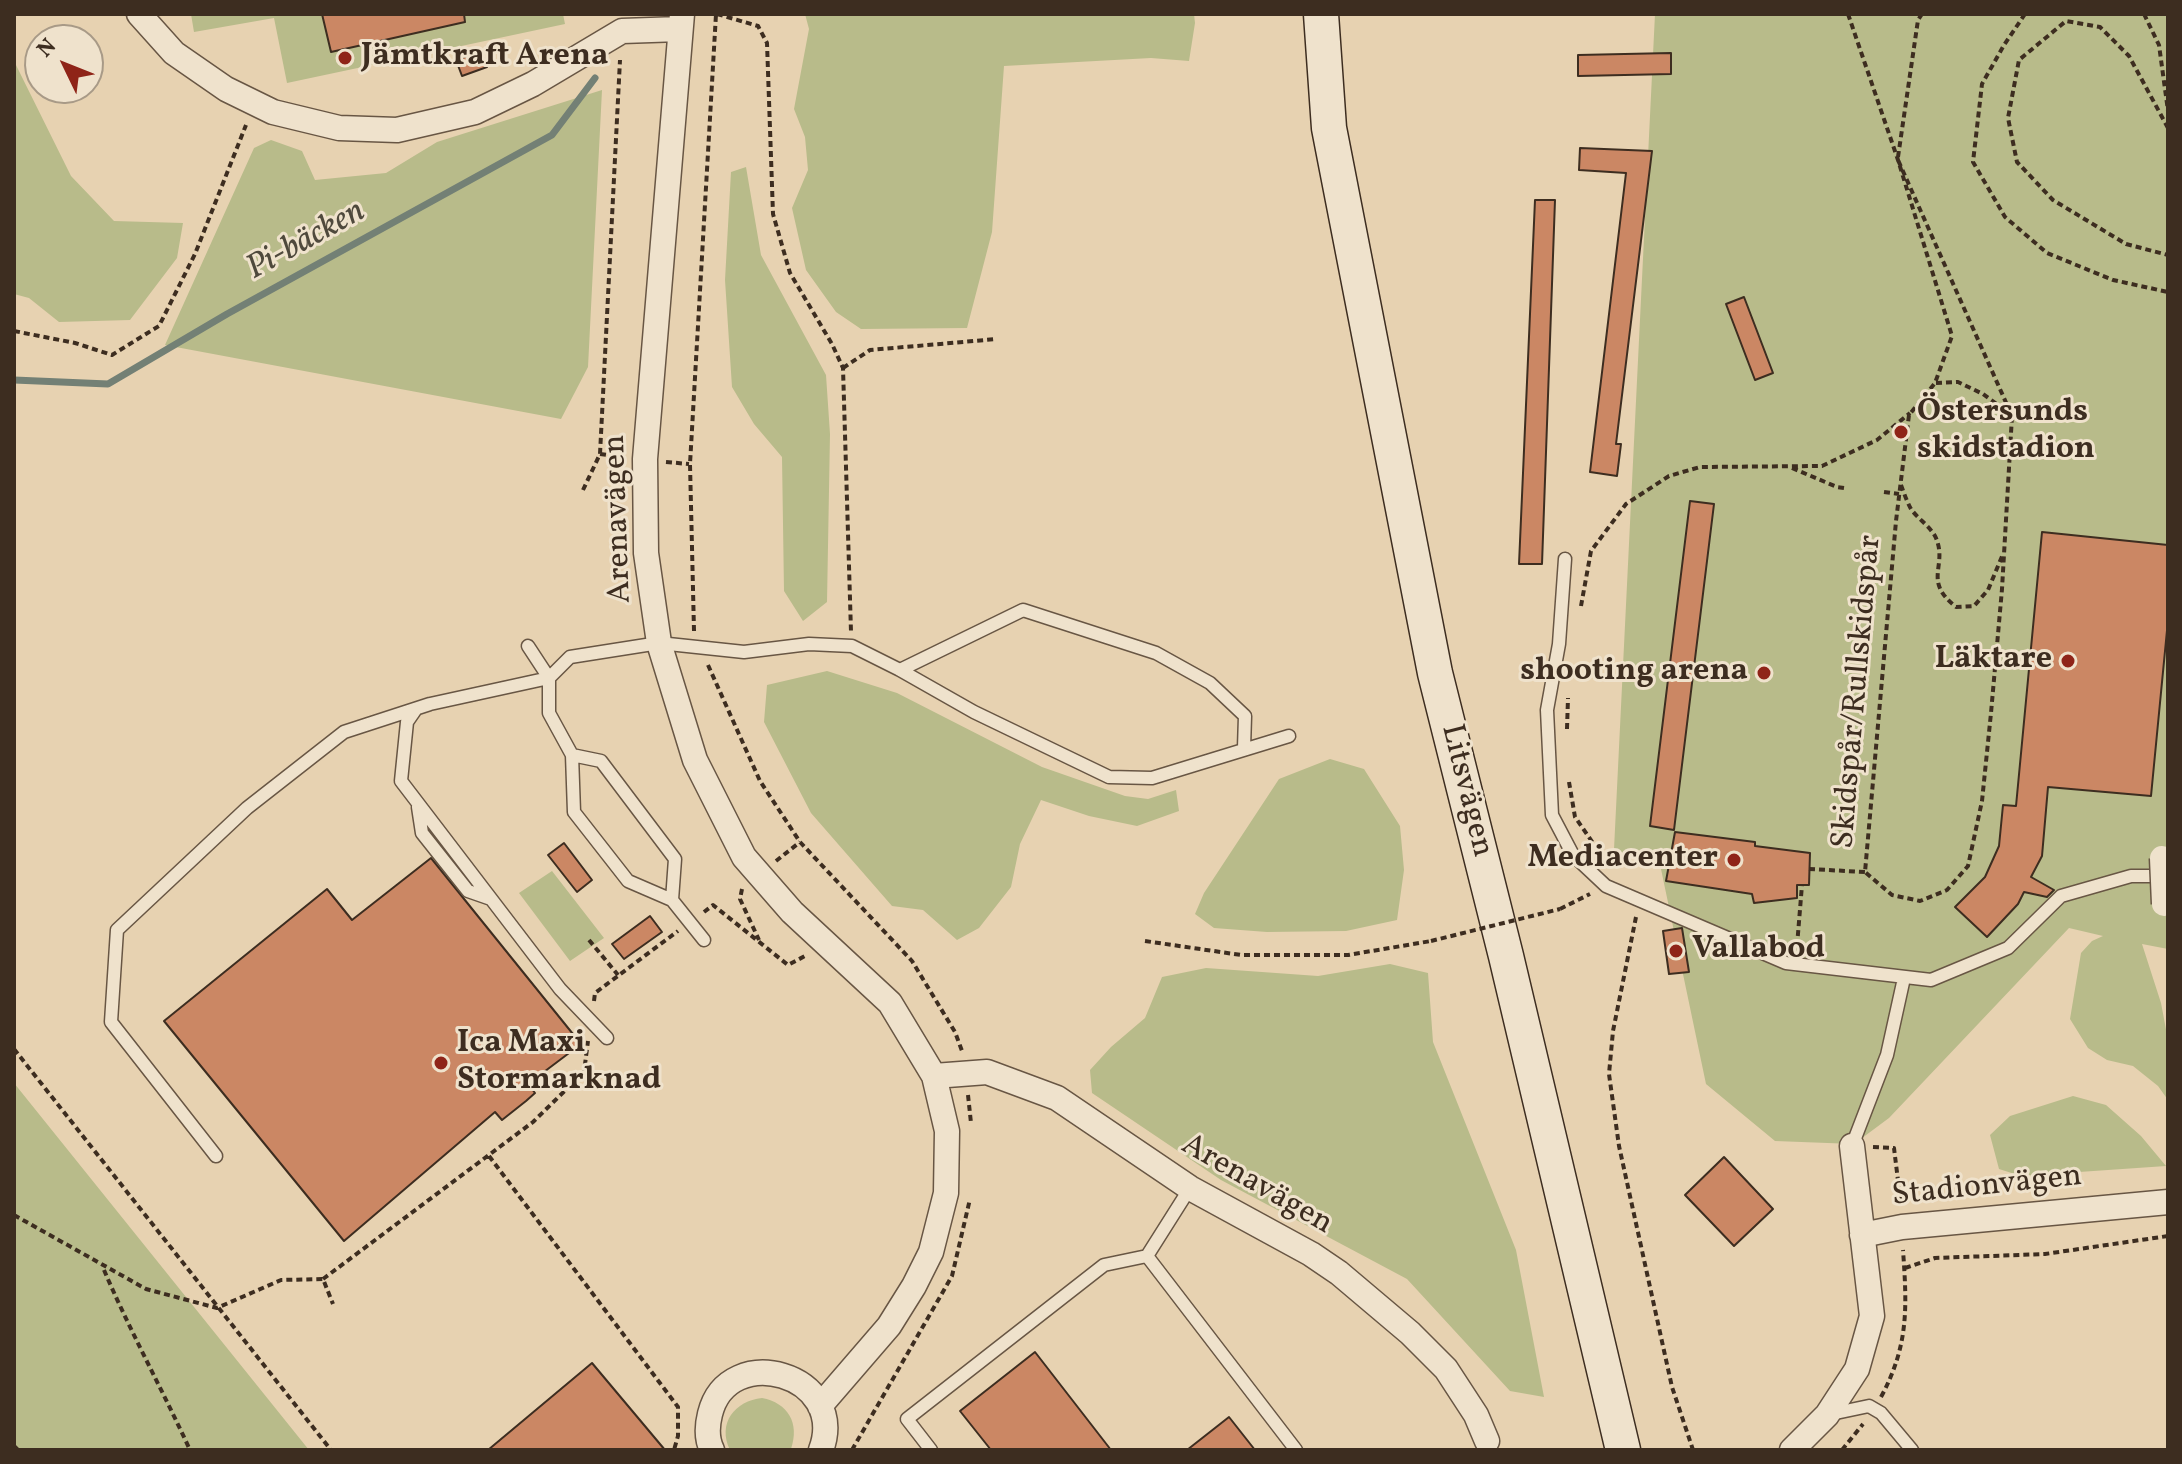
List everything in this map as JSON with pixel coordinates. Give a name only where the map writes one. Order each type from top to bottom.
[{"type":"main road","name":"Litsvägen","points":[[1321,14],[1329,128],[1435,673],[1510,971],[1623,1450]]},
{"type":"street","points":[[139,14],[174,53],[226,89],[273,112],[339,128],[397,130],[475,112],[533,84],[622,31],[681,22]]},
{"type":"street","name":"Arenavägen","points":[[681,22],[645,459],[646,553],[659,643],[695,760],[744,857],[792,912],[890,1003],[934,1076],[947,1131],[946,1193],[931,1252],[889,1326],[820,1406]]},
{"type":"street","points":[[2164,904],[2165,867]]},
{"type":"street","name":"Arenavägen","points":[[934,1076],[987,1072],[1057,1098],[1190,1188],[1311,1254],[1339,1273],[1410,1333],[1446,1369],[1476,1415],[1487,1441]]},
{"type":"street","points":[[1852,1146],[1862,1235]]},
{"type":"street","name":"Stadionvägen","points":[[1792,1450],[1827,1415],[1857,1369],[1872,1316],[1862,1235],[1902,1227],[2168,1202]]},
{"type":"street","points":[[712,1450],[707,1427],[712,1406],[728,1386],[749,1374],[769,1371],[789,1375],[808,1389],[820,1406],[824,1419],[821,1450]]},
{"type":"lane","points":[[1565,559],[1559,644],[1547,710],[1552,815],[1573,855],[1606,886],[1786,963],[1931,980],[2008,948],[2061,896],[2165,867]]},
{"type":"lane","points":[[900,670],[1023,610],[1156,653],[1210,683],[1245,716],[1244,748]]},
{"type":"lane","points":[[216,1156],[111,1022],[117,930],[247,808],[344,732],[416,708],[549,678],[570,657],[659,643],[744,652],[809,644],[852,646],[974,712],[1109,777],[1152,778],[1289,736]]},
{"type":"lane","points":[[528,646],[549,678],[549,713],[572,755],[574,812],[628,881],[672,900],[704,940]]},
{"type":"lane","points":[[416,708],[407,722],[401,781],[560,989],[607,1038]]},
{"type":"lane","points":[[572,755],[601,761],[675,859],[672,900]]},
{"type":"lane","points":[[1852,1146],[1887,1055],[1904,978]]},
{"type":"lane","points":[[931,1450],[907,1419],[1104,1265],[1147,1256],[1190,1188]]},
{"type":"lane","points":[[1147,1256],[1296,1450]]},
{"type":"lane","points":[[1827,1415],[1869,1406],[1881,1413],[1912,1450]]},
{"type":"path","points":[[852,646],[843,368],[790,273],[773,214],[767,43],[758,26],[716,14],[690,464],[694,635],[760,781],[800,842],[912,961],[955,1032],[966,1072],[971,1124]]},
{"type":"path","points":[[1848,14],[1898,160]]},
{"type":"path","points":[[1898,160],[1918,20],[1922,14]]},
{"type":"path","points":[[2025,14],[1982,84],[1973,162],[2005,217],[2047,253],[2113,280],[2168,292]]},
{"type":"path","points":[[2144,14],[2159,45],[2168,111]]},
{"type":"path","points":[[2168,128],[2129,56],[2100,27],[2066,21],[2019,60],[2008,118],[2017,162],[2053,200],[2126,244],[2168,255]]},
{"type":"path","points":[[583,490],[600,454],[622,31]]},
{"type":"path","points":[[14,331],[75,343],[112,355],[159,326],[195,254],[247,124],[273,112]]},
{"type":"path","name":"Skidspår/Rullskidspår","points":[[1898,160],[2012,416],[2005,549],[1982,801],[1968,866],[1947,890],[1920,901],[1892,895],[1865,872],[1909,415],[1935,383],[1952,336],[1898,160]]},
{"type":"path","points":[[843,368],[870,350],[997,339]]},
{"type":"path","points":[[1935,383],[1958,382],[1983,394],[2012,416]]},
{"type":"path","points":[[1580,611],[1591,551],[1626,504],[1669,476],[1700,467],[1822,466],[1877,440],[1912,412]]},
{"type":"path","points":[[1790,467],[1844,488]]},
{"type":"path","points":[[1901,483],[1910,508],[1935,535],[1938,545],[1937,583],[1943,597],[1956,607],[1974,606],[1988,590],[2005,549]]},
{"type":"path","points":[[1884,492],[1899,494]]},
{"type":"path","points":[[1567,730],[1569,685]]},
{"type":"path","points":[[1568,775],[1575,817],[1608,866]]},
{"type":"path","points":[[1809,869],[1865,872]]},
{"type":"path","points":[[1797,947],[1802,885]]},
{"type":"path","points":[[1640,900],[1613,1031],[1609,1074],[1619,1146],[1672,1387],[1693,1450]]},
{"type":"path","points":[[690,922],[713,905],[788,965],[805,956]]},
{"type":"path","points":[[1145,941],[1241,955],[1348,955],[1431,941],[1560,909]]},
{"type":"path","points":[[589,940],[618,975]]},
{"type":"path","points":[[14,1049],[331,1450]]},
{"type":"path","points":[[14,1215],[146,1289],[217,1308],[281,1280],[323,1279],[489,1156],[678,1407],[678,1436],[674,1450]]},
{"type":"path","points":[[852,1450],[952,1276],[970,1202],[970,1187]]},
{"type":"path","points":[[1905,1268],[1935,1258],[2045,1254],[2168,1236]]},
{"type":"path","points":[[103,1267],[190,1450]]},
{"type":"path","points":[[323,1279],[333,1304]]},
{"type":"green space","name":"Jämtkraft Arena","points":[[191,14],[563,14],[565,24],[287,83],[274,18],[194,32]]},
{"type":"green space","points":[[805,14],[1194,14],[1195,23],[1189,61],[1151,58],[1004,66],[992,232],[967,328],[861,329],[836,312],[806,270],[792,208],[808,170],[805,137],[794,109],[809,29]]},
{"type":"green space","name":"Östersunds skidstadion","points":[[1655,14],[2168,14],[2168,949],[2142,944],[2161,1003],[2168,1040],[2168,1100],[2158,1086],[2133,1066],[2107,1060],[2088,1048],[2070,1019],[2081,953],[2092,941],[2103,936],[2069,928],[1889,1118],[1854,1144],[1775,1141],[1706,1084],[1661,869],[1614,849]]},
{"type":"green space","points":[[14,61],[24,81],[24,104],[35,104],[71,176],[114,221],[183,223],[177,258],[130,320],[59,322],[29,298],[14,294]]},
{"type":"green space","points":[[602,90],[588,367],[561,419],[165,345],[254,148],[271,140],[302,151],[315,180],[386,173],[437,142]]},
{"type":"green space","points":[[746,167],[761,255],[826,375],[830,434],[827,602],[803,621],[784,591],[782,457],[754,424],[732,387],[725,280],[731,172]]},
{"type":"green space","points":[[827,671],[897,693],[1042,767],[1125,796],[1148,799],[1176,790],[1179,811],[1137,826],[1089,816],[1041,800],[1020,844],[1011,887],[979,928],[957,940],[923,910],[892,906],[811,813],[764,722],[767,685]]},
{"type":"green space","points":[[1330,759],[1364,769],[1400,826],[1404,870],[1397,920],[1346,931],[1267,932],[1214,928],[1195,914],[1204,893],[1279,779]]},
{"type":"green space","points":[[552,871],[604,938],[570,961],[519,893]]},
{"type":"green space","points":[[1390,964],[1428,973],[1433,1042],[1516,1250],[1544,1397],[1510,1391],[1407,1279],[1221,1180],[1092,1093],[1090,1070],[1145,1018],[1162,977],[1206,968],[1318,976]]},
{"type":"green space","points":[[14,1083],[309,1450],[14,1450]]},
{"type":"green space","points":[[2073,1096],[2106,1105],[2141,1136],[2166,1166],[2021,1176],[1999,1169],[1990,1135],[2010,1116]]},
{"type":"green space","points":[[762,1398],[779,1404],[790,1416],[794,1431],[791,1449],[730,1450],[726,1431],[731,1415],[744,1404]]},
{"type":"building","points":[[322,14],[464,14],[465,22],[331,52]]},
{"type":"building","points":[[481,51],[487,67],[462,76],[456,60]]},
{"type":"building","points":[[1671,53],[1671,74],[1578,76],[1578,55]]},
{"type":"building","points":[[1580,148],[1652,151],[1616,444],[1621,444],[1617,476],[1590,472],[1626,173],[1579,170]]},
{"type":"building","points":[[1535,200],[1555,200],[1542,564],[1519,564]]},
{"type":"building","points":[[1744,297],[1773,373],[1755,380],[1726,304]]},
{"type":"building","points":[[1690,501],[1714,504],[1674,830],[1650,826]]},
{"type":"building","points":[[2042,532],[2168,545],[2168,620],[2151,796],[2048,787],[2042,856],[2031,877],[2054,890],[2047,897],[2024,892],[2018,904],[1987,937],[1955,907],[1985,877],[1999,846],[2003,805],[2016,806]]},
{"type":"building","name":"Mediacenter","points":[[1675,832],[1755,842],[1755,846],[1810,853],[1809,885],[1797,885],[1797,898],[1754,903],[1752,894],[1666,881]]},
{"type":"building","points":[[564,843],[592,880],[577,892],[548,855]]},
{"type":"building","points":[[431,858],[581,1044],[528,1084],[535,1093],[526,1101],[502,1120],[495,1112],[344,1241],[164,1021],[327,889],[352,920]]},
{"type":"building","points":[[650,916],[662,932],[624,959],[612,944]]},
{"type":"building","name":"Vallabod","points":[[1682,928],[1689,972],[1669,974],[1663,931]]},
{"type":"building","points":[[1724,1157],[1773,1209],[1734,1246],[1685,1195]]},
{"type":"building","points":[[1035,1352],[1111,1450],[991,1450],[960,1411]]},
{"type":"building","points":[[592,1363],[665,1450],[488,1450]]},
{"type":"building","points":[[1229,1417],[1255,1450],[1187,1450]]},
{"type":"waterway","name":"Pi-bäcken","points":[[14,380],[108,384],[227,314],[552,135],[595,78]]},
{"type":"place","name":"Jämtkraft Arena","points":[[345,58]]},
{"type":"place","name":"Östersunds skidstadion","points":[[1901,432]]},
{"type":"place","name":"Läktare","points":[[2068,661]]},
{"type":"place","name":"shooting arena","points":[[1764,673]]},
{"type":"place","name":"Mediacenter","points":[[1734,860]]},
{"type":"place","name":"Vallabod","points":[[1676,951]]},
{"type":"place","name":"Ica Maxi Stormarknad","points":[[441,1063]]}]
